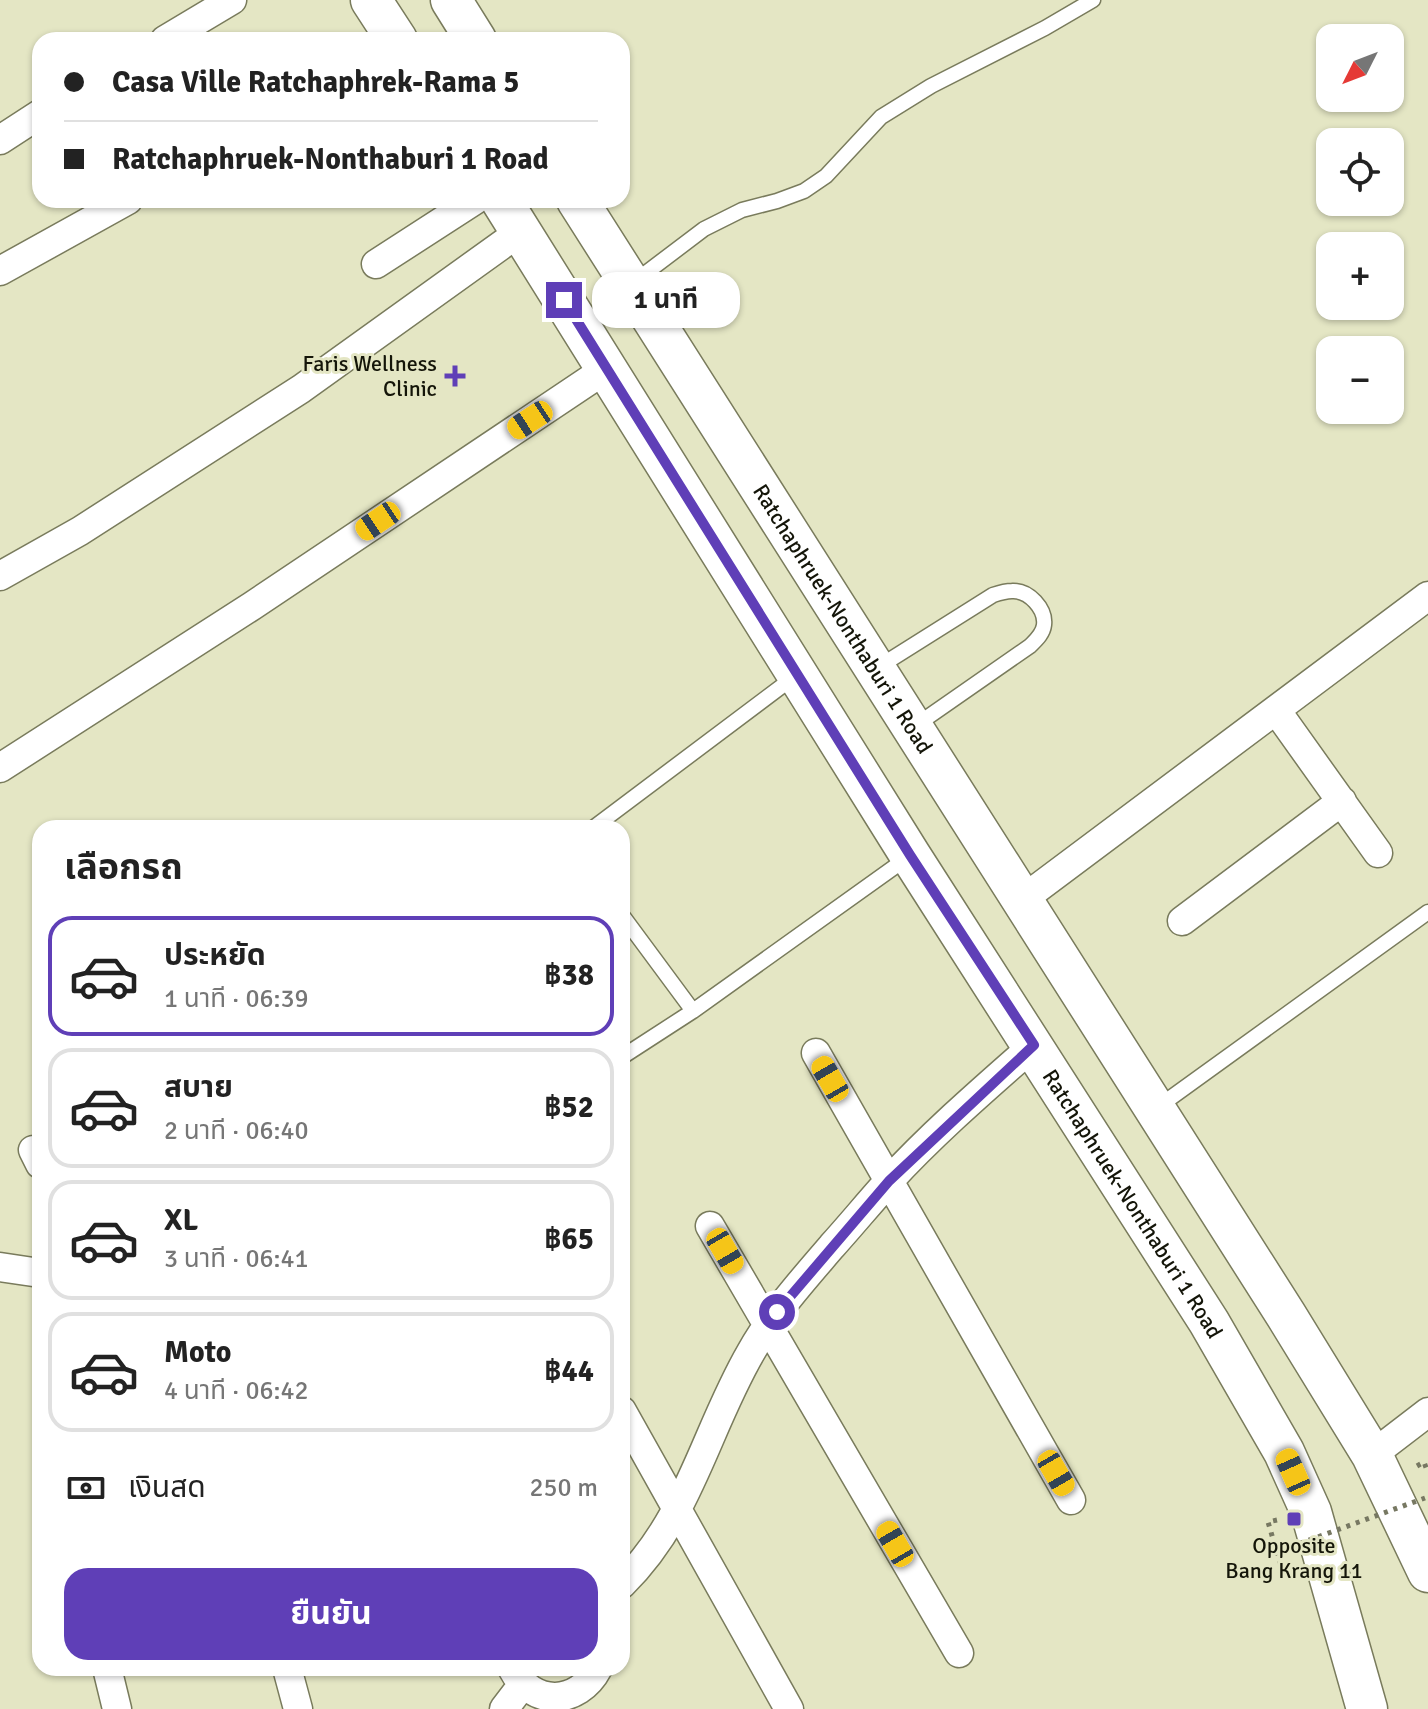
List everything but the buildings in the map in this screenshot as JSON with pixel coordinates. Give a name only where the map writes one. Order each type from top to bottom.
[{"type":"main road","points":[[371,0],[392,32]]},
{"type":"main road","name":"Ratchaphruek-Nonthaburi 1 Road","points":[[582,208],[1023,899],[1372,1455],[1428,1572]]},
{"type":"main road","name":"Ratchaphruek-Nonthaburi 1 Road","points":[[511,216],[910,855],[1209,1322],[1284,1452],[1311,1512],[1367,1709]]},
{"type":"street","points":[[178,32],[232,0]]},
{"type":"street","points":[[0,140],[32,119]]},
{"type":"street","points":[[0,271],[114,208]]},
{"type":"street","points":[[376,264],[463,208]]},
{"type":"street","points":[[0,576],[80,531],[301,389],[511,216]]},
{"type":"street","points":[[0,768],[265,597],[606,369]]},
{"type":"street","points":[[1023,899],[1428,596]]},
{"type":"street","points":[[1276,710],[1378,853]]},
{"type":"street","points":[[1182,921],[1342,801]]},
{"type":"street","points":[[630,1576],[662,1538],[750,1353],[786,1299],[889,1181],[1034,1045]]},
{"type":"street","points":[[816,1053],[1071,1500]]},
{"type":"street","points":[[710,1226],[959,1653]]},
{"type":"street","points":[[0,1267],[32,1272]]},
{"type":"street","points":[[1372,1455],[1428,1412]]},
{"type":"street","points":[[630,1425],[789,1709]]},
{"type":"street","points":[[109,1676],[117,1709]]},
{"type":"street","points":[[289,1676],[298,1709]]},
{"type":"street","points":[[504,1709],[518,1676],[540,1695],[584,1700],[593,1676]]},
{"type":"lane","points":[[630,284],[704,229],[742,210],[804,191],[826,176],[881,117],[893,109],[1093,0]]},
{"type":"lane","points":[[877,669],[993,595],[1022,592],[1041,609],[1045,622],[1042,634],[1030,646],[914,727]]},
{"type":"lane","points":[[604,820],[798,674]]},
{"type":"lane","points":[[630,1052],[693,1011],[910,855]]},
{"type":"lane","points":[[1154,1109],[1428,912]]},
{"type":"lane","points":[[630,926],[693,1011]]},
{"type":"path","points":[[1424,1462],[1428,1473]]},
{"type":"path","points":[[1290,1547],[1425,1498]]},
{"type":"place","name":"Faris Wellness Clinic","points":[[455,376]]},
{"type":"place","name":"Opposite Bang Krang 11","points":[[1294,1519]]},
{"type":"route","points":[[564,300],[910,855],[1034,1045],[946,1124],[889,1181],[777,1312]]}]
